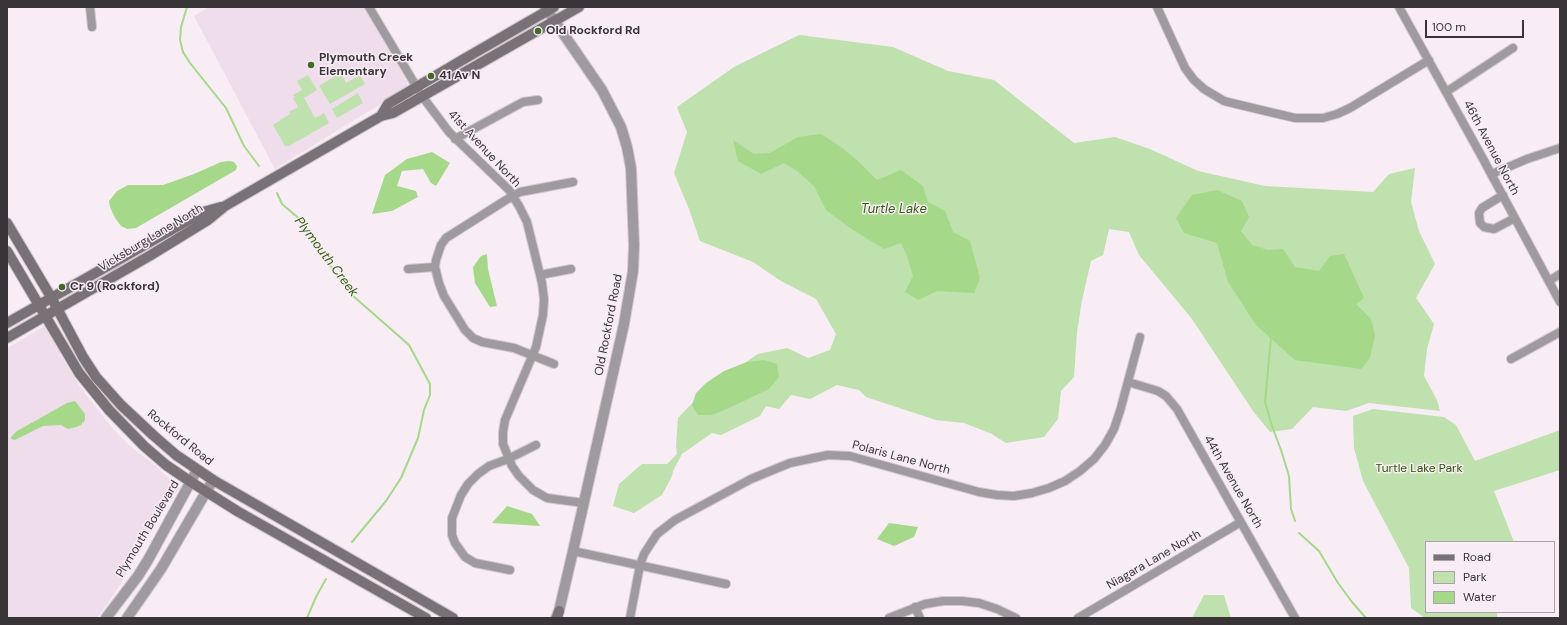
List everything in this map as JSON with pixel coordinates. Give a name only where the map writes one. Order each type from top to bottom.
[{"type":"main road","name":"Vicksburg Lane North","points":[[7,338],[128,269],[208,220],[225,206],[381,116],[388,104],[420,92],[555,22],[580,7]]},
{"type":"main road","name":"Vicksburg Lane North","points":[[420,92],[464,59],[549,8]]},
{"type":"main road","name":"Vicksburg Lane North","points":[[7,323],[50,297],[203,212],[225,206]]},
{"type":"main road","name":"Rockford Road","points":[[7,223],[83,357],[96,377],[121,405],[153,435],[197,470],[213,480],[453,618]]},
{"type":"main road","points":[[7,251],[79,373],[109,410],[144,446],[166,465],[206,492],[426,618]]},
{"type":"street","points":[[90,7],[92,27]]},
{"type":"street","name":"41st Avenue North","points":[[369,7],[420,92],[455,139],[496,177],[513,196],[527,222],[540,275],[544,299],[544,315],[541,331],[532,356],[505,420],[503,444],[508,459],[519,476],[540,495],[547,498],[584,503]]},
{"type":"street","points":[[1157,7],[1185,68],[1194,80],[1214,96],[1236,104],[1294,118],[1323,118],[1337,114],[1350,108],[1429,60]]},
{"type":"street","name":"46th Avenue North","points":[[1399,7],[1492,174],[1560,302]]},
{"type":"street","name":"Old Rockford Road","points":[[549,8],[555,22],[613,108],[626,140],[631,168],[634,245],[633,271],[629,297],[584,503],[557,616]]},
{"type":"street","points":[[1446,92],[1513,48]]},
{"type":"street","points":[[455,139],[523,102],[538,100]]},
{"type":"street","points":[[1492,174],[1527,159],[1560,148]]},
{"type":"street","points":[[554,364],[514,348],[482,342],[473,338],[465,330],[444,296],[435,267],[437,252],[446,238],[460,228],[520,192],[574,182]]},
{"type":"street","points":[[1503,195],[1482,208],[1480,213],[1480,223],[1484,227],[1494,229],[1515,218]]},
{"type":"street","points":[[408,269],[435,267]]},
{"type":"street","points":[[540,275],[571,269]]},
{"type":"street","points":[[1549,280],[1560,274]]},
{"type":"street","points":[[1511,359],[1560,332]]},
{"type":"street","name":"Polaris Lane North","points":[[640,565],[644,554],[657,534],[676,520],[751,479],[790,463],[816,456],[839,454],[850,456],[979,492],[996,495],[1032,494],[1066,481],[1080,472],[1094,459],[1105,445],[1116,423],[1140,336]]},
{"type":"street","name":"44th Avenue North","points":[[1128,382],[1158,391],[1172,402],[1295,618]]},
{"type":"street","points":[[510,570],[475,563],[465,557],[455,543],[451,527],[456,508],[468,484],[478,474],[489,466],[508,459],[536,445]]},
{"type":"street","name":"Plymouth Boulevard","points":[[106,618],[138,576],[148,560],[197,470]]},
{"type":"street","points":[[127,618],[161,569],[213,480]]},
{"type":"street","name":"Niagara Lane North","points":[[1078,618],[1241,522]]},
{"type":"street","points":[[573,551],[726,584]]},
{"type":"street","points":[[630,618],[640,565]]},
{"type":"street","points":[[889,618],[915,607],[944,601],[980,603],[997,608],[1016,618]]},
{"type":"street","points":[[915,607],[920,618]]},
{"type":"shaded area","points":[[209,7],[364,7],[407,81],[407,86],[405,89],[275,169],[194,16]]},
{"type":"shaded area","points":[[45,326],[81,388],[114,430],[130,446],[151,462],[180,488],[169,501],[117,590],[97,618],[7,618],[7,348]]},
{"type":"green space","points":[[799,35],[893,47],[948,71],[994,80],[1074,143],[1115,137],[1150,149],[1198,171],[1265,186],[1373,192],[1389,174],[1415,168],[1411,202],[1419,231],[1435,264],[1416,298],[1434,324],[1427,349],[1424,376],[1437,400],[1440,411],[1369,403],[1346,411],[1313,407],[1292,429],[1270,432],[1253,411],[1192,319],[1139,255],[1129,232],[1109,229],[1103,255],[1091,261],[1082,300],[1077,332],[1074,377],[1061,391],[1058,419],[1044,437],[1006,443],[992,434],[964,423],[936,420],[866,397],[859,390],[837,385],[810,399],[791,395],[779,409],[766,406],[760,416],[721,435],[712,433],[682,454],[662,495],[634,513],[613,506],[619,484],[642,464],[667,464],[677,454],[676,446],[678,418],[705,390],[758,354],[787,348],[808,358],[830,350],[836,334],[816,299],[781,281],[753,262],[700,241],[674,173],[687,132],[677,107],[734,67]]},
{"type":"green space","points":[[308,75],[317,90],[304,98],[315,118],[324,113],[329,123],[289,146],[285,146],[273,125],[290,114],[289,112],[298,107],[293,95],[302,90],[297,81]]},
{"type":"green space","points":[[337,75],[339,77],[342,75],[346,83],[360,75],[365,84],[330,104],[319,86]]},
{"type":"green space","points":[[358,93],[363,103],[337,118],[332,109]]},
{"type":"green space","name":"Turtle Lake Park","points":[[1373,409],[1444,417],[1456,425],[1475,461],[1560,430],[1560,470],[1494,491],[1514,541],[1425,541],[1425,613],[1497,613],[1497,618],[1425,618],[1411,608],[1409,568],[1363,481],[1354,448],[1353,416]]},
{"type":"green space","points":[[1204,595],[1224,595],[1231,618],[1192,618]]},
{"type":"water","name":"Turtle Lake","points":[[821,134],[841,147],[877,180],[901,170],[923,186],[928,202],[945,211],[953,232],[970,241],[980,278],[974,293],[937,291],[918,300],[905,292],[913,276],[901,243],[884,249],[853,230],[826,210],[814,186],[797,171],[784,163],[761,174],[738,161],[733,140],[754,154],[770,153],[798,137]]},
{"type":"water","points":[[432,152],[450,163],[436,186],[431,183],[423,169],[402,171],[397,186],[416,191],[418,197],[392,211],[372,214],[385,175],[407,159]]},
{"type":"water","points":[[221,162],[234,162],[237,166],[236,170],[136,228],[127,229],[121,226],[110,207],[109,201],[117,191],[128,185],[163,185],[194,174]]},
{"type":"water","points":[[1217,190],[1242,201],[1249,217],[1241,231],[1252,245],[1268,250],[1283,249],[1295,267],[1319,271],[1330,256],[1344,254],[1364,298],[1356,304],[1371,319],[1375,335],[1370,358],[1361,369],[1295,360],[1256,325],[1228,282],[1217,243],[1184,233],[1176,218],[1192,195]]},
{"type":"water","points":[[487,254],[488,269],[497,306],[490,307],[475,283],[473,267],[481,256]]},
{"type":"water","points":[[764,360],[777,364],[779,377],[769,389],[711,415],[698,415],[692,405],[696,393],[706,383],[724,371],[747,362]]},
{"type":"water","points":[[75,401],[85,414],[85,420],[81,425],[68,429],[61,425],[43,426],[15,440],[11,439],[17,431],[67,403]]},
{"type":"water","points":[[507,506],[532,514],[540,526],[492,523]]},
{"type":"water","points":[[889,523],[918,527],[914,537],[894,546],[877,539]]},
{"type":"waterway","name":"Plymouth Creek","points":[[187,7],[181,27],[180,40],[183,52],[226,108],[244,146],[259,166]]},
{"type":"waterway","name":"Plymouth Creek","points":[[277,193],[282,204],[303,222],[326,260],[352,295],[409,345],[430,384],[430,395],[424,410],[418,438],[401,478],[386,501],[352,542]]},
{"type":"waterway","points":[[1271,338],[1265,402],[1289,476],[1291,509],[1295,521]]},
{"type":"waterway","points":[[1299,533],[1319,551],[1338,583],[1366,618]]},
{"type":"waterway","name":"Plymouth Creek","points":[[307,618],[326,579]]},
{"type":"place","name":"Old Rockford Rd","points":[[538,31]]},
{"type":"place","name":"Plymouth Creek Elementary","points":[[311,65]]},
{"type":"place","name":"41 Av N","points":[[431,76]]},
{"type":"place","name":"Cr 9 (Rockford)","points":[[62,287]]}]
